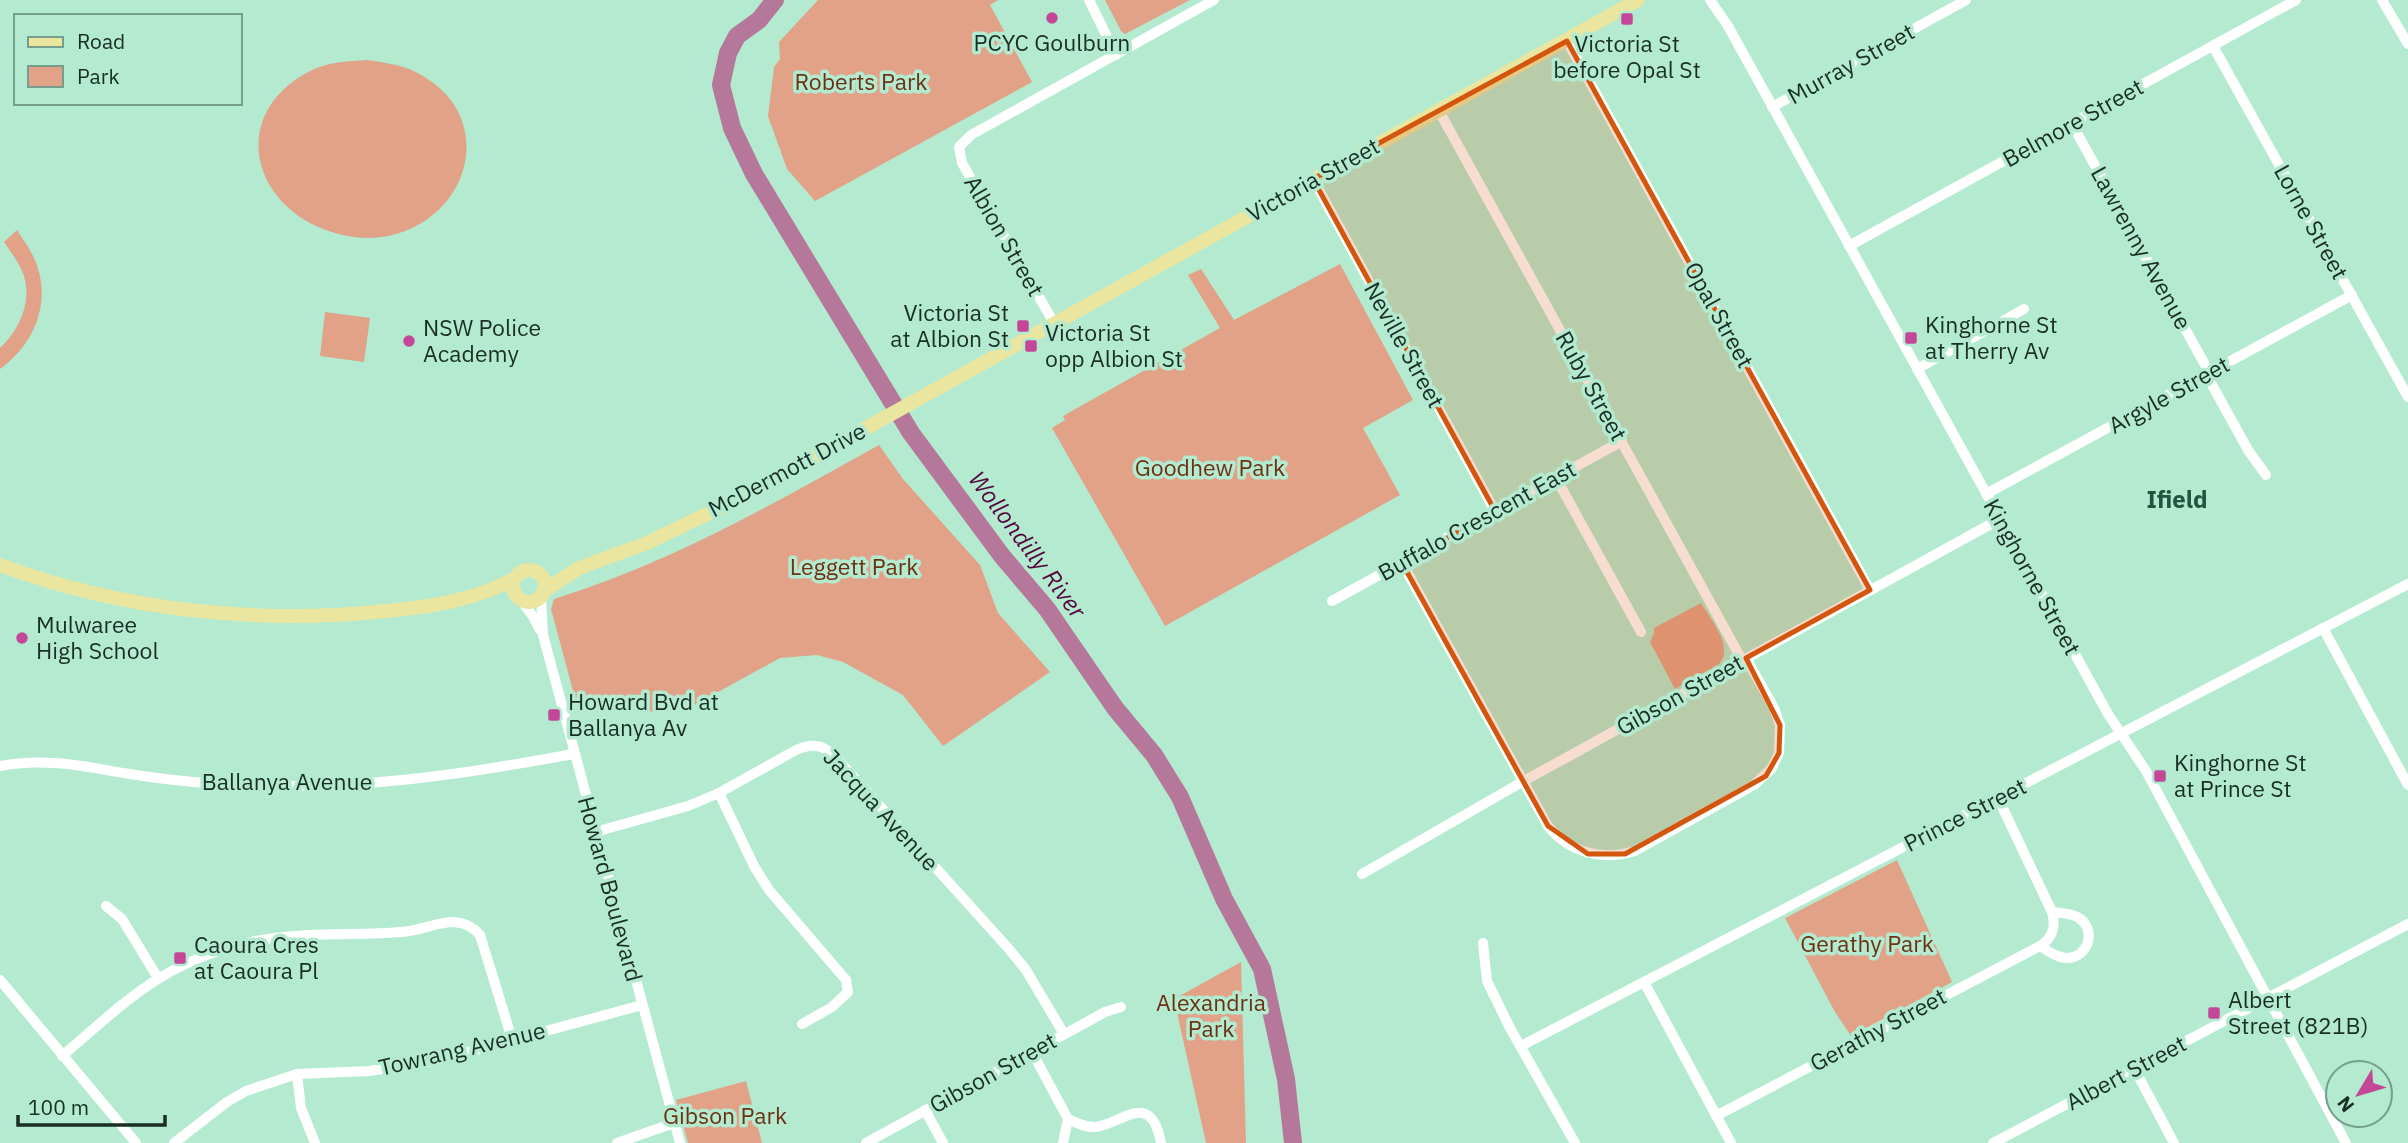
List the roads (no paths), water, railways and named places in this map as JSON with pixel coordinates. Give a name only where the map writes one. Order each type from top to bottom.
[{"type":"main road","name":"Victoria Street","points":[[989,360],[1638,0]]},
{"type":"main road","name":"McDermott Drive","points":[[543,594],[579,568],[647,542],[738,499],[989,360]]},
{"type":"main road","points":[[0,565],[130,601],[234,614],[328,616],[428,607],[480,595],[514,579],[527,569],[537,572],[543,578],[543,594],[531,602],[480,595]]},
{"type":"main road","name":"McDermott Drive","points":[[537,572],[579,568]]},
{"type":"main road","points":[[514,579],[512,589],[519,599]]},
{"type":"street","points":[[1089,0],[1116,55],[1214,0]]},
{"type":"street","name":"Murray Street","points":[[1772,107],[1965,0]]},
{"type":"street","name":"Belmore Street","points":[[1849,246],[2296,0]]},
{"type":"street","name":"Kinghorne Street","points":[[1715,3],[2120,734],[2146,771],[2346,1143]]},
{"type":"street","points":[[2386,3],[2408,44]]},
{"type":"street","name":"Opal Street","points":[[1567,41],[1870,590]]},
{"type":"street","name":"Lorne Street","points":[[2213,46],[2408,397]]},
{"type":"street","name":"Albion Street","points":[[1054,323],[962,163],[959,147],[963,140],[971,135],[1116,55]]},
{"type":"street","name":"Ruby Street","points":[[1402,563],[1522,782],[1548,826],[1561,840],[1588,853],[1606,856],[1625,854],[1747,789],[1760,781],[1772,768],[1779,753],[1781,734],[1778,717],[1439,111]]},
{"type":"street","name":"Lawrenny Avenue","points":[[2072,124],[2248,450],[2266,475]]},
{"type":"street","name":"Neville Street","points":[[1313,179],[1495,511]]},
{"type":"street","name":"Argyle Street","points":[[1986,494],[2352,295]]},
{"type":"street","points":[[1917,369],[2024,309]]},
{"type":"street","points":[[2397,378],[2408,372]]},
{"type":"street","name":"Buffalo Crescent East","points":[[1332,601],[1622,441]]},
{"type":"street","points":[[1556,478],[1641,632]]},
{"type":"street","name":"Gibson Street","points":[[1362,874],[1522,782],[2000,519]]},
{"type":"street","name":"Prince Street","points":[[1521,1046],[2408,584]]},
{"type":"street","name":"Howard Boulevard","points":[[543,594],[543,635],[680,1143]]},
{"type":"street","name":"Howard Boulevard","points":[[519,599],[543,635]]},
{"type":"street","points":[[2323,628],[2408,785]]},
{"type":"street","name":"Jacqua Avenue","points":[[595,832],[688,806],[719,793],[808,744],[819,745],[831,752],[1009,949],[1026,970],[1064,1034]]},
{"type":"street","name":"Ballanya Avenue","points":[[0,766],[28,761],[56,762],[190,782],[337,785],[417,780],[573,754]]},
{"type":"street","points":[[719,793],[754,866],[769,890],[846,980],[848,992],[841,1000],[802,1024]]},
{"type":"street","points":[[1998,798],[2052,912],[2053,933],[2040,946],[2064,958],[2076,957],[2087,945],[2089,934],[2084,923],[2076,916],[2052,912]]},
{"type":"street","points":[[106,906],[122,919],[158,978]]},
{"type":"street","points":[[62,1056],[158,978],[208,955],[265,939],[401,932],[453,921],[465,922],[480,935],[512,1039]]},
{"type":"street","name":"Albert Street","points":[[1993,1143],[2408,923]]},
{"type":"street","points":[[1483,943],[1487,981],[1574,1143]]},
{"type":"street","name":"Gerathy Street","points":[[1716,1116],[2040,946]]},
{"type":"street","points":[[0,980],[136,1143]]},
{"type":"street","points":[[1644,982],[1731,1143]]},
{"type":"street","name":"Towrang Avenue","points":[[174,1143],[236,1097],[297,1074],[369,1071],[435,1061],[642,1005]]},
{"type":"street","name":"Gibson Street","points":[[866,1143],[1105,1012],[1121,1007]]},
{"type":"street","points":[[1032,1052],[1068,1119],[1063,1143]]},
{"type":"street","points":[[2134,1068],[2174,1143]]},
{"type":"street","points":[[297,1074],[301,1108],[315,1143]]},
{"type":"street","points":[[925,1110],[943,1143]]},
{"type":"street","points":[[1068,1119],[1092,1127],[1109,1123],[1126,1114],[1141,1114],[1154,1123],[1161,1143]]},
{"type":"street","points":[[617,1143],[674,1123]]},
{"type":"waterway","name":"Wollondilly River","points":[[775,0],[759,20],[737,36],[728,53],[721,85],[732,128],[754,174],[911,433],[1002,556],[1047,609],[1115,708],[1154,755],[1180,797],[1224,899],[1262,969],[1286,1079],[1293,1143]]},
{"type":"place","name":"PCYC Goulburn","points":[[1052,18]]},
{"type":"place","name":"Victoria St before Opal St","points":[[1627,19]]},
{"type":"place","name":"Victoria St at Albion St","points":[[1023,326]]},
{"type":"place","name":"Kinghorne St at Therry Av","points":[[1911,338]]},
{"type":"place","name":"NSW Police Academy","points":[[409,341]]},
{"type":"place","name":"Victoria St opp Albion St","points":[[1031,346]]},
{"type":"place","name":"Mulwaree High School","points":[[22,638]]},
{"type":"place","name":"Howard Bvd at Ballanya Av","points":[[554,715]]},
{"type":"place","name":"Kinghorne St at Prince St","points":[[2160,776]]},
{"type":"place","name":"Caoura Cres at Caoura Pl","points":[[180,958]]},
{"type":"place","name":"Albert Street (821B)","points":[[2214,1013]]},
{"type":"district","name":"Ifield","points":[[2177,500]]},
{"type":"park label","name":"Roberts Park","points":[[861,82]]},
{"type":"park label","name":"Goodhew Park","points":[[1210,468]]},
{"type":"park label","name":"Leggett Park","points":[[854,567]]},
{"type":"park label","name":"Gerathy Park","points":[[1867,944]]},
{"type":"park label","name":"Alexandria Park","points":[[1211,1016]]},
{"type":"park label","name":"Gibson Park","points":[[725,1116]]}]
